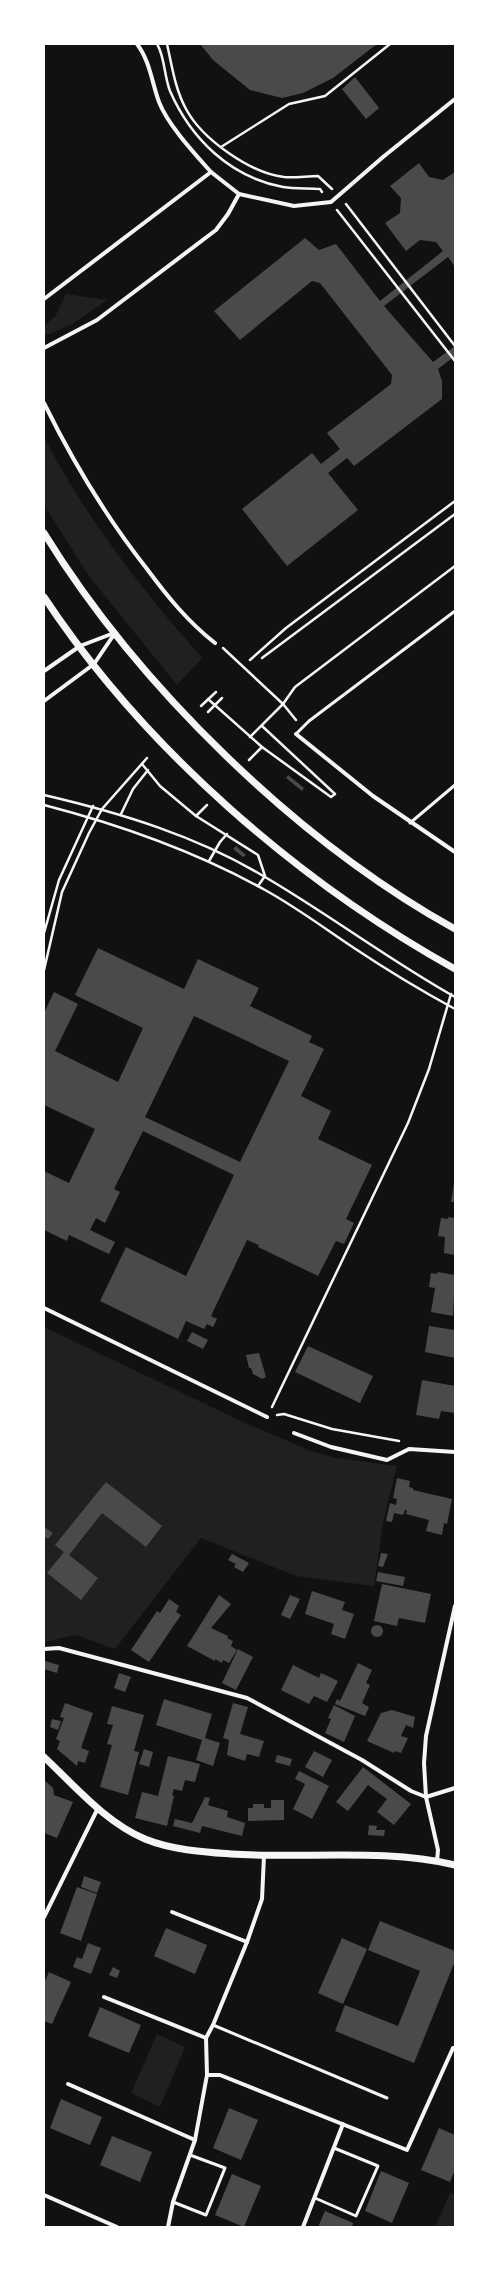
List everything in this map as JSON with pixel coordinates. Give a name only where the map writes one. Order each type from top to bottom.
[{"type":"street","points":[[137,44],[144,53],[160,103],[186,144],[211,172],[239,194],[294,206],[332,202],[340,197],[383,157],[455,99]]},
{"type":"street","points":[[44,299],[211,172]]},
{"type":"street","points":[[44,348],[97,320],[216,230],[228,214],[239,194]]},
{"type":"street","points":[[44,403],[94,496],[127,544],[187,618],[215,643]]},
{"type":"street","points":[[44,533],[115,633],[211,741],[240,769],[330,845],[394,891],[455,929]]},
{"type":"street","points":[[44,597],[94,664],[130,707],[216,795],[308,873],[344,900],[402,939],[455,969]]},
{"type":"street","points":[[44,671],[80,646],[115,633]]},
{"type":"street","points":[[44,701],[94,664],[115,633]]},
{"type":"street","points":[[296,734],[373,796],[410,823],[454,850]]},
{"type":"street","points":[[44,1308],[267,1417]]},
{"type":"street","points":[[294,1433],[331,1447],[387,1460],[409,1449],[455,1452]]},
{"type":"street","points":[[437,1861],[438,1850],[426,1797],[424,1762],[426,1736],[455,1606]]},
{"type":"street","points":[[44,1649],[59,1648],[247,1698],[362,1760],[411,1791],[426,1797],[455,1788]]},
{"type":"street","points":[[44,1757],[98,1808],[121,1826],[145,1839],[195,1852],[264,1856],[373,1854],[437,1861],[455,1865]]},
{"type":"street","points":[[44,1917],[98,1808]]},
{"type":"street","points":[[168,2227],[173,2202],[195,2140],[207,2074],[206,2038],[213,2025],[247,1942],[262,1899],[264,1856]]},
{"type":"street","points":[[172,1912],[247,1942]]},
{"type":"street","points":[[104,1997],[206,2038]]},
{"type":"street","points":[[207,2074],[220,2075],[407,2150],[453,2048],[455,2048]]},
{"type":"street","points":[[68,2084],[195,2140]]},
{"type":"street","points":[[303,2227],[343,2124]]},
{"type":"street","points":[[44,2195],[117,2227]]},
{"type":"lane","points":[[296,734],[309,722],[455,611]]},
{"type":"lane","points":[[410,823],[455,785]]},
{"type":"lane","points":[[213,2025],[387,2098]]},
{"type":"lane","points":[[314,2198],[356,2216],[378,2166],[334,2148]]},
{"type":"lane","points":[[173,2202],[206,2215],[224,2168],[190,2155]]},
{"type":"path","points":[[167,44],[176,83],[186,109],[201,131],[221,147],[255,168],[284,177],[318,176],[340,197],[455,346]]},
{"type":"path","points":[[221,147],[289,104],[324,96],[390,44]]},
{"type":"path","points":[[250,660],[286,628],[455,500]]},
{"type":"path","points":[[262,658],[455,514]]},
{"type":"path","points":[[250,737],[283,704],[296,687],[455,566]]},
{"type":"path","points":[[215,643],[224,648],[296,717],[296,734]]},
{"type":"path","points":[[201,706],[216,692]]},
{"type":"path","points":[[208,712],[222,698]]},
{"type":"path","points":[[208,699],[214,706],[262,747],[331,797],[335,794],[262,726]]},
{"type":"path","points":[[240,769],[262,747]]},
{"type":"path","points":[[44,970],[62,892],[95,819],[147,758]]},
{"type":"path","points":[[142,764],[160,786],[196,816],[227,834],[258,855],[265,876]]},
{"type":"path","points":[[121,814],[133,790],[148,770]]},
{"type":"path","points":[[44,795],[121,814],[184,837],[265,876],[389,958],[455,997]]},
{"type":"path","points":[[196,816],[216,795]]},
{"type":"path","points":[[44,805],[145,835],[209,861],[258,886],[296,909],[416,988],[455,1009]]},
{"type":"path","points":[[44,933],[59,880],[93,806]]},
{"type":"path","points":[[209,861],[214,851],[227,834]]},
{"type":"path","points":[[258,886],[265,876]]},
{"type":"path","points":[[267,1417],[408,1123],[429,1069],[451,994]]},
{"type":"path","points":[[267,1417],[284,1414],[332,1429],[402,1442],[409,1449]]},
{"type":"shaded area","points":[[66,294],[107,300],[71,325],[44,336],[44,325],[55,317]]},
{"type":"shaded area","points":[[44,437],[78,496],[116,552],[158,606],[202,658],[177,685],[89,576],[44,505]]},
{"type":"shaded area","points":[[44,1327],[241,1421],[311,1451],[336,1458],[397,1466],[383,1523],[374,1586],[296,1576],[201,1538],[115,1649],[76,1635],[44,1642]]},
{"type":"shaded area","points":[[157,2034],[185,2047],[160,2107],[131,2093]]},
{"type":"shaded area","points":[[450,2193],[455,2195],[455,2227],[435,2227]]},
{"type":"building","points":[[200,44],[377,44],[333,78],[303,93],[282,98],[250,90],[213,60]]},
{"type":"building","points":[[355,77],[379,108],[366,119],[342,89]]},
{"type":"building","points":[[419,163],[429,177],[443,180],[455,172],[455,267],[448,257],[384,306],[433,362],[455,346],[455,356],[438,369],[442,381],[442,399],[354,466],[347,458],[328,473],[358,510],[287,566],[242,509],[312,453],[321,464],[340,449],[327,433],[391,384],[392,375],[320,283],[312,281],[240,340],[214,311],[305,238],[319,250],[336,244],[380,301],[443,251],[436,242],[420,240],[406,251],[385,223],[400,213],[401,198],[390,186]]},
{"type":"building","points":[[288,775],[304,788],[302,791],[286,778]]},
{"type":"building","points":[[236,846],[246,855],[243,857],[233,849]]},
{"type":"building","points":[[98,948],[184,989],[198,959],[259,988],[250,1006],[312,1036],[309,1042],[324,1049],[301,1096],[331,1111],[318,1139],[372,1165],[346,1219],[354,1223],[344,1244],[336,1241],[318,1276],[258,1247],[259,1245],[247,1240],[211,1316],[217,1319],[213,1327],[207,1324],[204,1329],[186,1321],[178,1339],[100,1301],[126,1247],[186,1276],[234,1175],[143,1131],[114,1189],[120,1192],[105,1223],[96,1218],[90,1230],[115,1242],[109,1254],[69,1235],[67,1241],[44,1230],[44,1171],[69,1183],[95,1129],[44,1105],[44,1013],[54,992],[78,1004],[55,1051],[118,1082],[143,1028],[75,995]],"holes":[[[194,1016],[289,1061],[240,1162],[145,1117]]]},
{"type":"building","points":[[454,1183],[455,1202],[451,1202]]},
{"type":"building","points":[[448,1217],[455,1218],[455,1255],[444,1253],[445,1237],[438,1236],[441,1218],[448,1219]]},
{"type":"building","points":[[438,1272],[455,1275],[453,1316],[431,1312],[435,1288],[429,1287],[431,1273],[437,1274]]},
{"type":"building","points":[[429,1326],[455,1330],[455,1358],[425,1352]]},
{"type":"building","points":[[192,1332],[208,1340],[203,1349],[187,1341]]},
{"type":"building","points":[[308,1346],[373,1376],[360,1403],[295,1372]]},
{"type":"building","points":[[259,1353],[266,1377],[262,1379],[253,1374],[251,1368],[249,1368],[246,1355]]},
{"type":"building","points":[[422,1380],[455,1386],[455,1413],[441,1411],[439,1419],[416,1415]]},
{"type":"building","points":[[397,1478],[410,1481],[409,1487],[413,1488],[413,1490],[452,1499],[447,1524],[444,1523],[442,1535],[426,1531],[429,1520],[406,1514],[407,1510],[405,1510],[403,1515],[394,1513],[392,1522],[386,1521],[390,1503],[396,1505],[397,1499],[393,1498]]},
{"type":"building","points":[[106,1482],[162,1526],[146,1547],[102,1513],[69,1555],[98,1578],[81,1600],[47,1573],[64,1552],[55,1545]]},
{"type":"building","points":[[44,1527],[53,1533],[48,1539],[44,1536]]},
{"type":"building","points":[[381,1553],[388,1554],[383,1567],[378,1566]]},
{"type":"building","points":[[232,1554],[249,1563],[243,1572],[234,1567],[236,1564],[228,1560]]},
{"type":"building","points":[[378,1572],[405,1577],[403,1586],[376,1581]]},
{"type":"building","points":[[382,1584],[431,1594],[425,1623],[399,1618],[397,1626],[374,1621]]},
{"type":"building","points":[[312,1591],[345,1602],[342,1610],[354,1614],[345,1639],[331,1634],[334,1624],[305,1614]]},
{"type":"building","points":[[219,1595],[231,1604],[211,1628],[228,1636],[227,1638],[233,1641],[231,1646],[237,1650],[229,1663],[223,1660],[222,1663],[215,1659],[215,1661],[187,1646]]},
{"type":"building","points":[[290,1595],[300,1599],[290,1619],[281,1615]]},
{"type":"building","points":[[169,1599],[179,1606],[176,1612],[181,1615],[149,1662],[131,1650],[157,1611],[160,1613]]},
{"type":"building","points":[[375,1625],[379,1625],[383,1631],[379,1637],[375,1637],[371,1633],[371,1629]]},
{"type":"building","points":[[238,1649],[253,1657],[236,1690],[222,1683]]},
{"type":"building","points":[[45,1661],[59,1665],[57,1673],[44,1669]]},
{"type":"building","points":[[358,1663],[372,1670],[366,1683],[370,1685],[362,1703],[369,1707],[365,1716],[335,1704],[337,1699],[340,1701]]},
{"type":"building","points":[[293,1665],[319,1678],[321,1673],[338,1681],[327,1702],[314,1696],[309,1704],[281,1690]]},
{"type":"building","points":[[119,1673],[131,1677],[125,1692],[114,1688]]},
{"type":"building","points":[[164,1699],[212,1714],[205,1738],[220,1743],[213,1766],[196,1760],[202,1740],[156,1725]]},
{"type":"building","points":[[65,1703],[93,1713],[81,1748],[89,1751],[85,1763],[78,1761],[77,1766],[57,1749],[60,1741],[56,1739],[64,1718],[60,1717]]},
{"type":"building","points":[[233,1703],[248,1707],[240,1734],[264,1741],[259,1757],[247,1754],[245,1761],[227,1755],[229,1740],[223,1738]]},
{"type":"building","points":[[334,1705],[355,1716],[344,1742],[325,1733],[331,1719],[328,1718]]},
{"type":"building","points":[[112,1706],[144,1715],[134,1751],[139,1752],[128,1795],[100,1787],[112,1745],[107,1744],[113,1725],[107,1724]]},
{"type":"building","points":[[392,1710],[415,1717],[413,1728],[406,1725],[401,1736],[408,1738],[401,1753],[395,1751],[394,1753],[367,1741],[381,1713]]},
{"type":"building","points":[[52,1719],[61,1721],[58,1730],[50,1727]]},
{"type":"building","points":[[144,1749],[153,1752],[149,1767],[139,1764]]},
{"type":"building","points":[[314,1751],[332,1760],[323,1777],[305,1767]]},
{"type":"building","points":[[277,1755],[292,1759],[290,1766],[275,1762]]},
{"type":"building","points":[[168,1756],[200,1764],[195,1782],[185,1780],[182,1791],[174,1789],[172,1795],[174,1796],[167,1826],[135,1818],[142,1792],[158,1796]]},
{"type":"building","points":[[363,1767],[411,1804],[394,1825],[377,1812],[387,1799],[368,1785],[348,1811],[336,1802]]},
{"type":"building","points":[[299,1771],[329,1786],[312,1819],[293,1809],[305,1784],[295,1779]]},
{"type":"building","points":[[44,1780],[53,1788],[54,1795],[73,1802],[57,1838],[44,1833]]},
{"type":"building","points":[[205,1797],[210,1798],[208,1805],[228,1811],[227,1817],[245,1823],[242,1836],[202,1826],[200,1833],[173,1826],[175,1819],[192,1823]]},
{"type":"building","points":[[271,1800],[284,1800],[284,1820],[248,1821],[248,1808],[253,1808],[253,1804],[264,1804],[264,1808],[271,1808]]},
{"type":"building","points":[[369,1825],[377,1826],[376,1830],[385,1830],[384,1836],[368,1835]]},
{"type":"building","points":[[84,1876],[101,1882],[97,1893],[81,1887]]},
{"type":"building","points":[[77,1887],[97,1894],[81,1941],[60,1933]]},
{"type":"building","points":[[380,1921],[455,1951],[455,1961],[414,2063],[335,2031],[345,2005],[398,2026],[420,1971],[368,1950]]},
{"type":"building","points":[[166,1928],[207,1945],[195,1974],[154,1956]]},
{"type":"building","points":[[342,1938],[367,1949],[343,2004],[318,1993]]},
{"type":"building","points":[[88,1943],[101,1948],[91,1974],[73,1967],[77,1957],[82,1959]]},
{"type":"building","points":[[113,1967],[120,1971],[117,1978],[109,1975]]},
{"type":"building","points":[[49,1972],[71,1982],[52,2024],[44,2021],[44,1983]]},
{"type":"building","points":[[100,2007],[141,2025],[129,2053],[88,2036]]},
{"type":"building","points":[[61,2099],[102,2117],[90,2145],[50,2128]]},
{"type":"building","points":[[229,2108],[258,2120],[241,2160],[213,2148]]},
{"type":"building","points":[[439,2128],[455,2135],[455,2169],[450,2182],[421,2170]]},
{"type":"building","points":[[112,2136],[152,2152],[140,2182],[100,2165]]},
{"type":"building","points":[[381,2171],[409,2183],[392,2223],[365,2211]]},
{"type":"building","points":[[232,2174],[261,2186],[244,2227],[215,2215]]},
{"type":"building","points":[[325,2211],[353,2223],[352,2227],[318,2227]]}]
